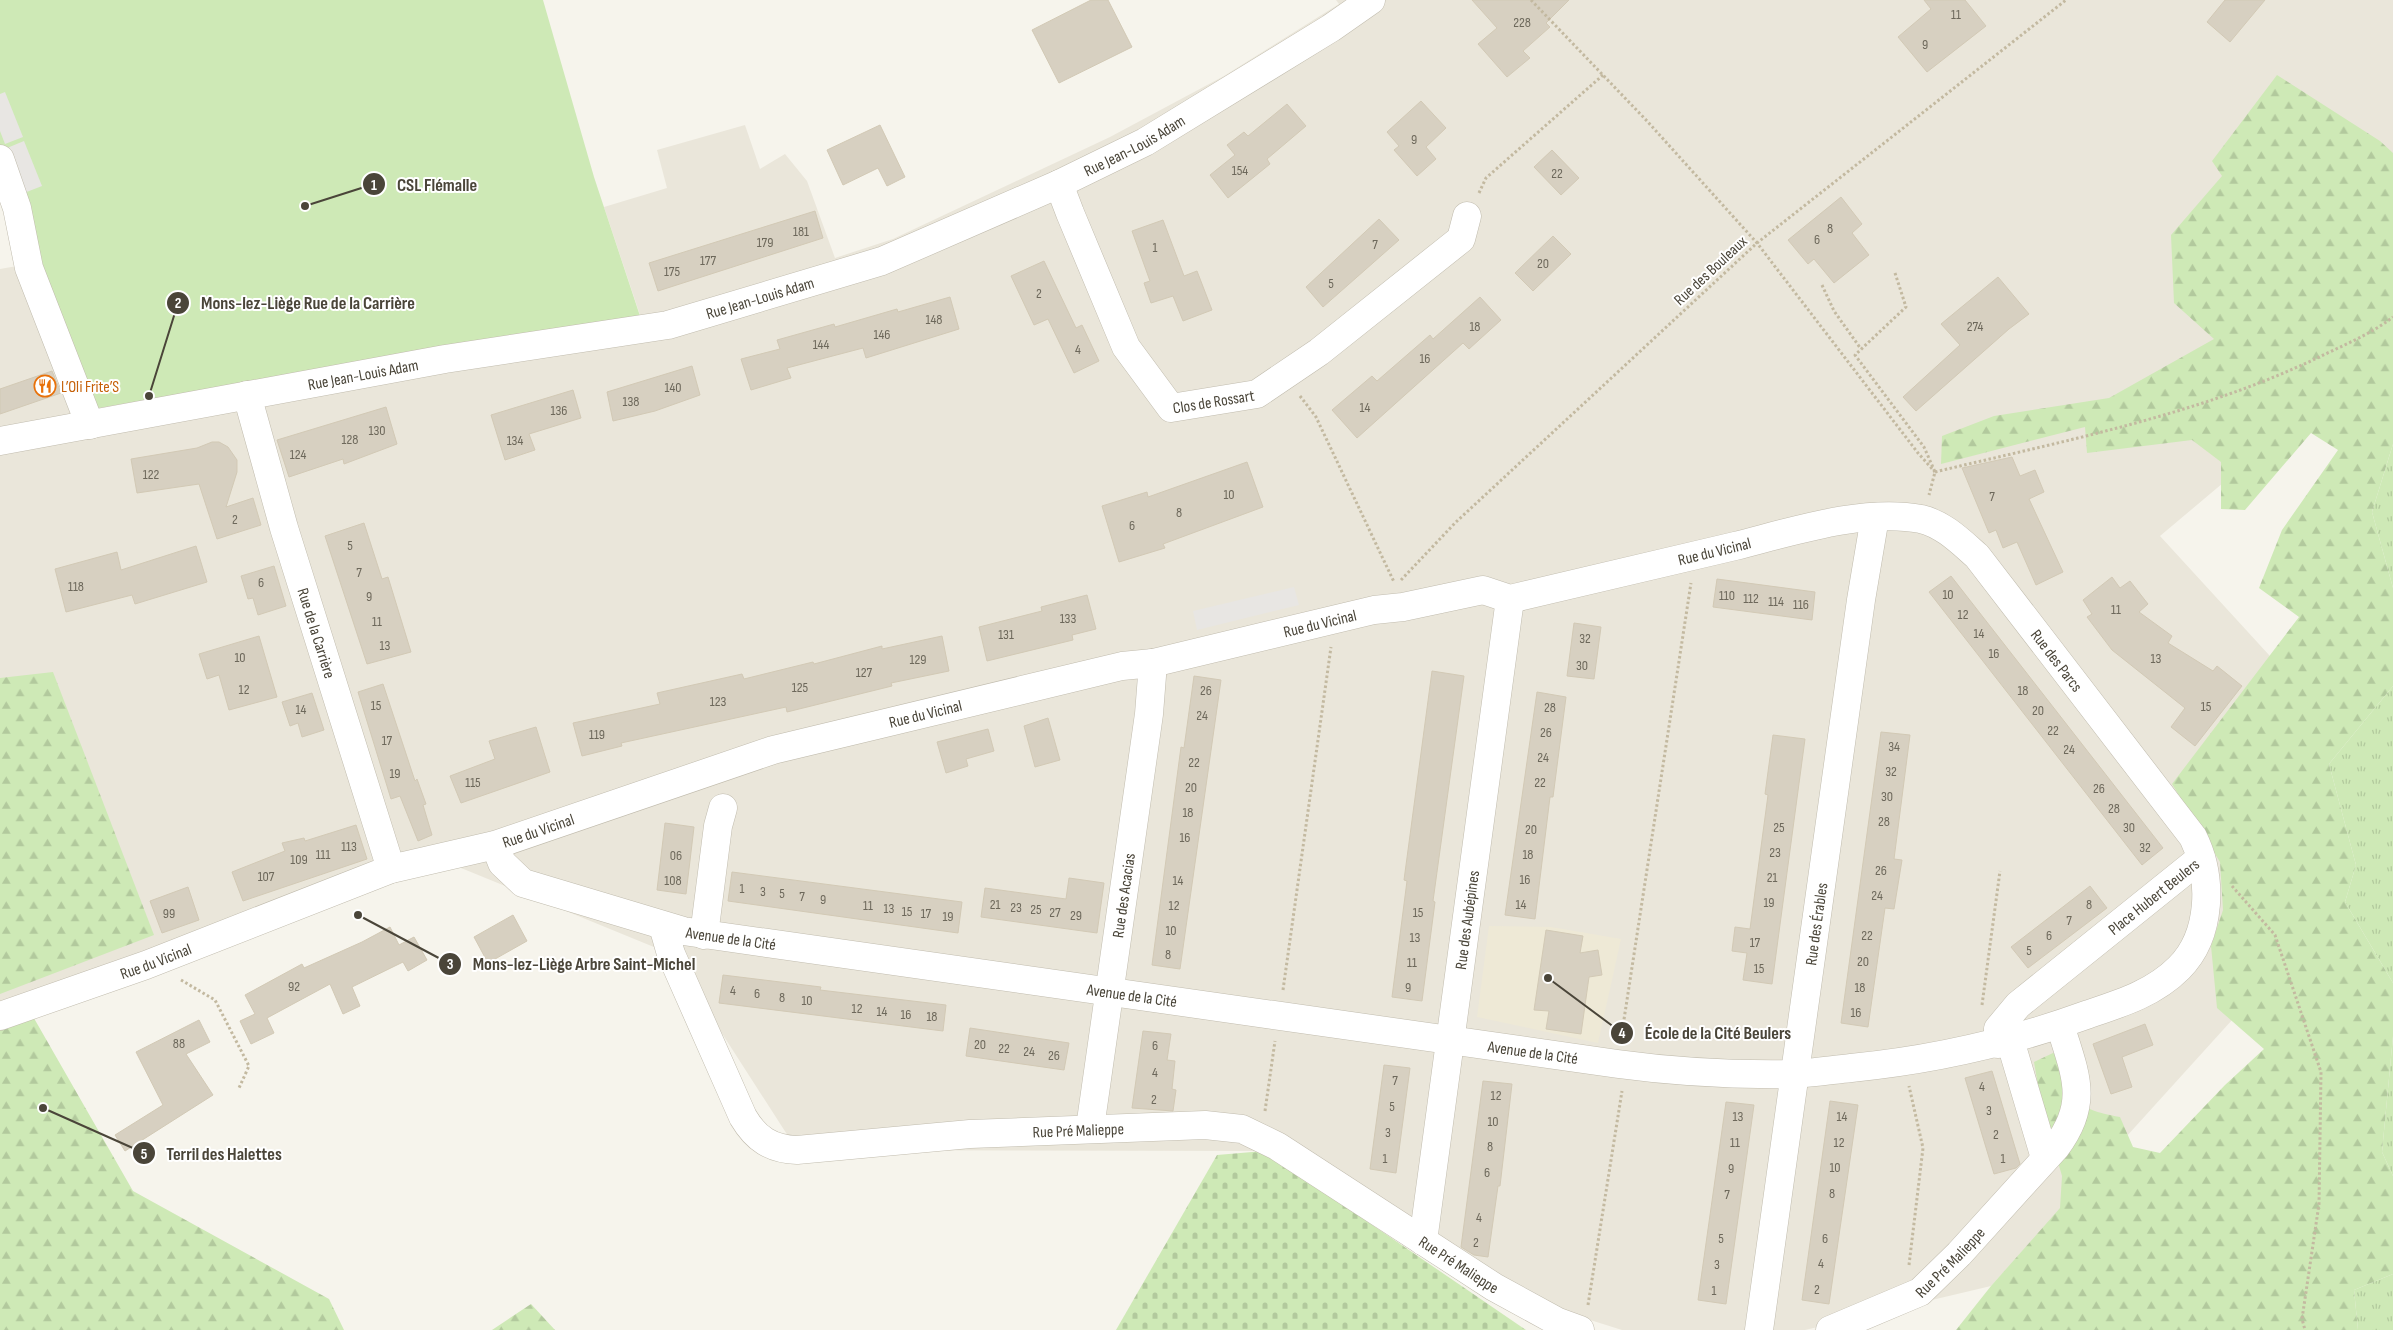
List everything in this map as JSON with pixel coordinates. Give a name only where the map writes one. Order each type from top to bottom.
[{"type":"street","name":"Rue Jean-Louis Adam","points":[[0,440],[445,359],[668,325],[882,261],[1059,184],[1146,142],[1331,28],[1371,0]]},
{"type":"street","points":[[0,160],[17,208],[31,273],[90,425]]},
{"type":"street","name":"Clos de Rossart","points":[[1059,184],[1126,347],[1171,408],[1257,394],[1319,352],[1461,239],[1468,216]]},
{"type":"street","name":"Rue de la Carrière","points":[[247,395],[284,528],[391,869]]},
{"type":"street","name":"Rue des Parcs","points":[[1875,517],[1895,516],[1922,520],[1941,527],[1977,556],[2193,837],[2201,858]]},
{"type":"street","name":"Rue du Vicinal","points":[[0,1016],[146,964],[391,869],[495,845],[774,750],[1122,666],[1153,663],[1335,619],[1483,590],[1510,600],[1840,522],[1875,517]]},
{"type":"street","name":"Rue des Érables","points":[[1760,1330],[1861,600],[1875,517]]},
{"type":"street","name":"Rue des Aubépines","points":[[1423,1241],[1510,600]]},
{"type":"street","name":"Rue des Acacias","points":[[1090,1128],[1111,992],[1149,714],[1153,663]]},
{"type":"street","points":[[704,935],[718,826],[723,808]]},
{"type":"street","name":"Avenue de la Cité","points":[[495,845],[502,863],[523,884],[663,926],[704,935],[1622,1064],[1699,1072],[1796,1074]]},
{"type":"street","name":"Place Hubert Beulers","points":[[1796,1074],[1904,1062],[2002,1037],[2060,1025],[2138,997],[2161,983],[2180,967],[2198,938],[2204,922],[2207,900],[2201,858]]},
{"type":"street","name":"Place Hubert Beulers","points":[[2002,1037],[2018,1005],[2201,858]]},
{"type":"street","name":"Rue Pré Malieppe","points":[[663,926],[671,954],[743,1118],[758,1140],[783,1150],[796,1150],[970,1134],[1090,1128],[1226,1126],[1242,1129],[1259,1136],[1526,1306],[1584,1320]]},
{"type":"street","points":[[2045,1158],[2068,1130],[2076,1109],[2076,1077],[2060,1025]]},
{"type":"street","points":[[2002,1037],[2045,1158]]},
{"type":"street","name":"Rue Pré Malieppe","points":[[1830,1330],[1904,1300],[1932,1283],[2045,1158]]},
{"type":"path","points":[[1531,0],[1603,75],[1757,243],[1918,453],[1935,472]]},
{"type":"path","name":"Rue des Bouleaux","points":[[1284,376],[1316,417],[1396,586],[1456,522],[1757,243],[2066,0]]},
{"type":"path","points":[[1468,216],[1486,178],[1603,75]]},
{"type":"path","points":[[1895,273],[1906,307],[1855,355],[1924,447],[1935,472]]},
{"type":"path","points":[[1822,285],[1834,310],[1861,349]]},
{"type":"path","points":[[1935,472],[2141,422],[2208,402],[2273,378],[2342,346],[2393,317]]},
{"type":"path","points":[[1584,1320],[1695,555]]},
{"type":"path","points":[[1259,1136],[1263,1124],[1279,1016],[1335,619]]},
{"type":"path","points":[[2000,870],[1982,1009],[1985,1019],[2002,1037]]},
{"type":"path","points":[[2230,884],[2275,935],[2321,1072],[2319,1204],[2302,1319],[2305,1330]]},
{"type":"path","points":[[146,964],[186,982],[215,1000],[249,1066],[239,1088]]},
{"type":"path","points":[[1904,1062],[1923,1148],[1904,1300]]},
{"type":"shaded area","points":[[1336,0],[2393,0],[2393,340],[2160,536],[2323,714],[2232,1020],[1991,1286],[1805,1330],[1622,1330],[1568,1313],[1264,1151],[797,1150],[671,954],[417,850],[0,1019],[0,269],[17,266],[640,315],[604,207],[667,188],[657,150],[745,125],[760,169],[785,154],[807,181],[835,258],[893,239],[1110,137],[1224,76],[1339,4]]},
{"type":"shaded area","points":[[5,92],[23,137],[5,144],[0,131],[0,94]]},
{"type":"shaded area","points":[[24,141],[42,186],[24,193],[7,148]]},
{"type":"shaded area","points":[[1294,587],[1299,605],[1197,630],[1193,611]]},
{"type":"shaded area","points":[[1489,926],[1551,927],[1621,939],[1598,1043],[1477,1017]]},
{"type":"green space","points":[[0,0],[543,0],[594,177],[640,316],[75,412],[0,188]]},
{"type":"green space","points":[[2277,75],[2380,141],[2393,153],[2393,444],[2372,512],[2393,588],[2393,686],[2329,764],[2356,865],[2345,902],[2393,983],[2393,1036],[2382,1152],[2393,1176],[2393,1274],[2354,1290],[2358,1330],[1956,1330],[1991,1286],[2060,1208],[2062,1176],[2041,1103],[2034,1062],[2053,1053],[2063,1056],[2073,1093],[2084,1106],[2104,1114],[2120,1117],[2133,1147],[2160,1153],[2225,1085],[2264,1049],[2217,1008],[2211,946],[2223,910],[2220,862],[2172,784],[2299,617],[2259,588],[2282,530],[2338,450],[2311,433],[2245,510],[2221,509],[2221,462],[2192,440],[2087,453],[2085,427],[1941,464],[1942,436],[1994,416],[2109,398],[2214,339],[2174,303],[2171,235],[2222,176],[2212,161]]},
{"type":"green space","points":[[2393,444],[2393,588],[2372,512]]},
{"type":"green space","points":[[53,672],[154,935],[0,994],[0,678]]},
{"type":"green space","points":[[2393,686],[2393,983],[2345,902],[2356,865],[2329,764]]},
{"type":"green space","points":[[31,1013],[133,1191],[329,1299],[344,1330],[0,1330],[0,1025]]},
{"type":"green space","points":[[2393,1036],[2393,1176],[2382,1152]]},
{"type":"green space","points":[[1264,1151],[1526,1330],[1116,1330],[1217,1155]]},
{"type":"green space","points":[[2393,1274],[2393,1330],[2358,1330],[2354,1290]]},
{"type":"green space","points":[[531,1304],[555,1330],[492,1330]]},
{"type":"building","points":[[1091,0],[1108,0],[1132,47],[1059,83],[1032,30]]},
{"type":"building","points":[[1472,0],[1569,0],[1546,23],[1550,27],[1523,51],[1530,58],[1507,77],[1478,44],[1497,28]]},
{"type":"building","points":[[1924,0],[1965,0],[1986,26],[1927,72],[1898,37],[1931,9]]},
{"type":"building","points":[[2225,0],[2265,0],[2230,42],[2207,22]]},
{"type":"building","points":[[1421,101],[1446,128],[1426,147],[1436,159],[1417,176],[1394,150],[1399,146],[1387,132]]},
{"type":"building","points":[[1287,104],[1306,126],[1267,159],[1270,164],[1228,198],[1210,175],[1235,155],[1227,145],[1244,132],[1248,136]]},
{"type":"building","points":[[880,125],[905,177],[887,186],[878,168],[843,185],[827,150]]},
{"type":"building","points":[[1552,150],[1579,178],[1561,195],[1534,167]]},
{"type":"building","points":[[1841,197],[1862,224],[1852,233],[1869,255],[1834,283],[1814,259],[1808,264],[1788,240]]},
{"type":"building","points":[[815,211],[823,238],[658,291],[649,263]]},
{"type":"building","points":[[1379,219],[1399,240],[1323,307],[1306,287]]},
{"type":"building","points":[[1163,220],[1184,276],[1197,271],[1212,310],[1183,321],[1173,296],[1151,303],[1144,283],[1150,281],[1132,231]]},
{"type":"building","points":[[1553,236],[1571,254],[1533,291],[1515,273]]},
{"type":"building","points":[[1044,261],[1076,328],[1082,325],[1099,361],[1074,373],[1048,319],[1034,325],[1011,276]]},
{"type":"building","points":[[1998,277],[2029,314],[2009,329],[1916,411],[1903,397],[1960,345],[1941,324]]},
{"type":"building","points":[[950,297],[959,329],[866,358],[863,348],[787,368],[791,378],[751,390],[741,359],[780,349],[777,340],[834,324],[835,327],[897,309],[898,312]]},
{"type":"building","points":[[1480,297],[1501,320],[1469,349],[1463,343],[1357,438],[1332,410],[1372,376],[1377,381],[1430,335],[1433,339]]},
{"type":"building","points":[[692,366],[700,395],[655,411],[613,421],[607,392]]},
{"type":"building","points":[[52,371],[61,393],[0,414],[0,389]]},
{"type":"building","points":[[573,390],[581,418],[529,434],[535,450],[505,460],[491,415]]},
{"type":"building","points":[[386,407],[397,444],[344,464],[343,459],[289,477],[277,440]]},
{"type":"building","points":[[212,442],[219,442],[228,447],[237,460],[237,472],[226,507],[253,498],[261,525],[217,539],[199,484],[137,493],[131,459],[197,448]]},
{"type":"building","points":[[2012,457],[2020,476],[2035,470],[2044,492],[2029,499],[2063,572],[2036,585],[2017,542],[2003,548],[1996,530],[1989,533],[1962,468]]},
{"type":"building","points":[[1247,462],[1263,507],[1163,544],[1165,548],[1119,562],[1102,506],[1147,492],[1148,497]]},
{"type":"building","points":[[364,523],[382,579],[388,577],[411,652],[367,664],[325,536]]},
{"type":"building","points":[[196,546],[207,582],[135,604],[132,595],[66,612],[55,569],[117,552],[121,570]]},
{"type":"building","points":[[274,566],[286,606],[258,615],[253,598],[248,599],[241,576]]},
{"type":"building","points":[[1951,576],[2163,848],[2142,865],[1929,592]]},
{"type":"building","points":[[2112,577],[2120,588],[2130,581],[2148,604],[2139,612],[2172,636],[2168,643],[2213,671],[2217,666],[2242,686],[2195,746],[2171,727],[2185,708],[2112,650],[2087,617],[2092,614],[2083,600]]},
{"type":"building","points":[[1717,579],[1815,592],[1812,620],[1713,607]]},
{"type":"building","points":[[1087,595],[1096,629],[1072,635],[1073,640],[987,661],[979,627],[1042,611],[1041,607]]},
{"type":"building","points":[[1574,623],[1601,627],[1594,679],[1567,676]]},
{"type":"building","points":[[259,636],[277,697],[229,710],[219,675],[207,679],[199,654]]},
{"type":"building","points":[[942,636],[949,671],[891,683],[892,686],[787,712],[786,707],[621,743],[622,746],[582,756],[573,723],[660,704],[657,693],[742,674],[744,679],[813,662],[814,664],[882,646],[882,649]]},
{"type":"building","points":[[1432,671],[1464,676],[1433,901],[1435,902],[1422,1001],[1392,997],[1407,881],[1404,880]]},
{"type":"building","points":[[1194,676],[1221,680],[1180,969],[1152,965],[1181,747],[1184,748]]},
{"type":"building","points":[[383,684],[415,781],[417,779],[426,804],[423,805],[432,835],[418,841],[400,796],[391,799],[358,692]]},
{"type":"building","points":[[1537,692],[1566,697],[1553,797],[1550,797],[1535,919],[1505,915]]},
{"type":"building","points":[[312,693],[324,730],[302,737],[298,723],[290,726],[282,702]]},
{"type":"building","points":[[1048,718],[1060,760],[1035,767],[1024,726]]},
{"type":"building","points":[[536,727],[550,772],[461,803],[450,776],[495,759],[489,741]]},
{"type":"building","points":[[988,729],[994,751],[966,759],[968,766],[946,773],[937,742]]},
{"type":"building","points":[[1881,732],[1910,735],[1894,859],[1902,860],[1894,909],[1885,908],[1868,1027],[1841,1023]]},
{"type":"building","points":[[1773,735],[1805,739],[1772,984],[1743,980],[1747,953],[1732,951],[1735,927],[1750,929],[1768,795],[1765,794]]},
{"type":"building","points":[[665,823],[694,827],[686,894],[657,890]]},
{"type":"building","points":[[356,825],[367,859],[243,901],[232,872],[285,851],[282,843],[304,838],[305,841]]},
{"type":"building","points":[[732,872],[962,902],[958,933],[728,901]]},
{"type":"building","points":[[1069,878],[1104,883],[1097,933],[981,917],[985,888],[1066,899]]},
{"type":"building","points":[[2090,886],[2107,908],[2028,968],[2011,947]]},
{"type":"building","points":[[188,887],[199,920],[162,933],[150,901]]},
{"type":"building","points":[[513,915],[527,941],[488,963],[474,937]]},
{"type":"building","points":[[390,927],[399,945],[414,937],[427,960],[408,971],[403,962],[352,987],[360,1006],[343,1014],[330,984],[267,1018],[274,1033],[251,1044],[240,1021],[255,1014],[245,995],[302,964],[304,968]]},
{"type":"building","points":[[1546,930],[1583,936],[1580,953],[1598,950],[1602,975],[1589,977],[1581,1034],[1546,1029],[1549,1011],[1534,1010]]},
{"type":"building","points":[[723,975],[821,987],[820,990],[946,1005],[943,1031],[719,1003]]},
{"type":"building","points":[[199,1020],[210,1042],[186,1054],[213,1095],[125,1151],[115,1135],[163,1105],[136,1052]]},
{"type":"building","points":[[2145,1024],[2153,1045],[2122,1057],[2132,1087],[2111,1094],[2093,1044]]},
{"type":"building","points":[[970,1028],[1069,1043],[1064,1070],[966,1056]]},
{"type":"building","points":[[1143,1031],[1171,1034],[1167,1060],[1175,1061],[1172,1089],[1176,1090],[1173,1111],[1132,1108]]},
{"type":"building","points":[[1384,1065],[1410,1068],[1396,1173],[1370,1169]]},
{"type":"building","points":[[1992,1071],[2020,1164],[2016,1168],[1994,1174],[1965,1078]]},
{"type":"building","points":[[1483,1081],[1512,1084],[1500,1186],[1498,1186],[1488,1257],[1474,1255],[1461,1247]]},
{"type":"building","points":[[1830,1101],[1858,1105],[1829,1304],[1802,1300]]},
{"type":"building","points":[[1726,1102],[1754,1105],[1726,1304],[1698,1300]]},
{"type":"place","name":"CSL Flémalle","points":[[305,206]]},
{"type":"place","name":"L’Oli Frite’S","points":[[45,386]]},
{"type":"place","name":"Mons-lez-Liège Rue de la Carrière","points":[[149,396]]},
{"type":"place","name":"Mons-lez-Liège Arbre Saint-Michel","points":[[358,915]]},
{"type":"place","name":"École de la Cité Beulers","points":[[1548,978]]},
{"type":"place","name":"Terril des Halettes","points":[[43,1108]]}]
